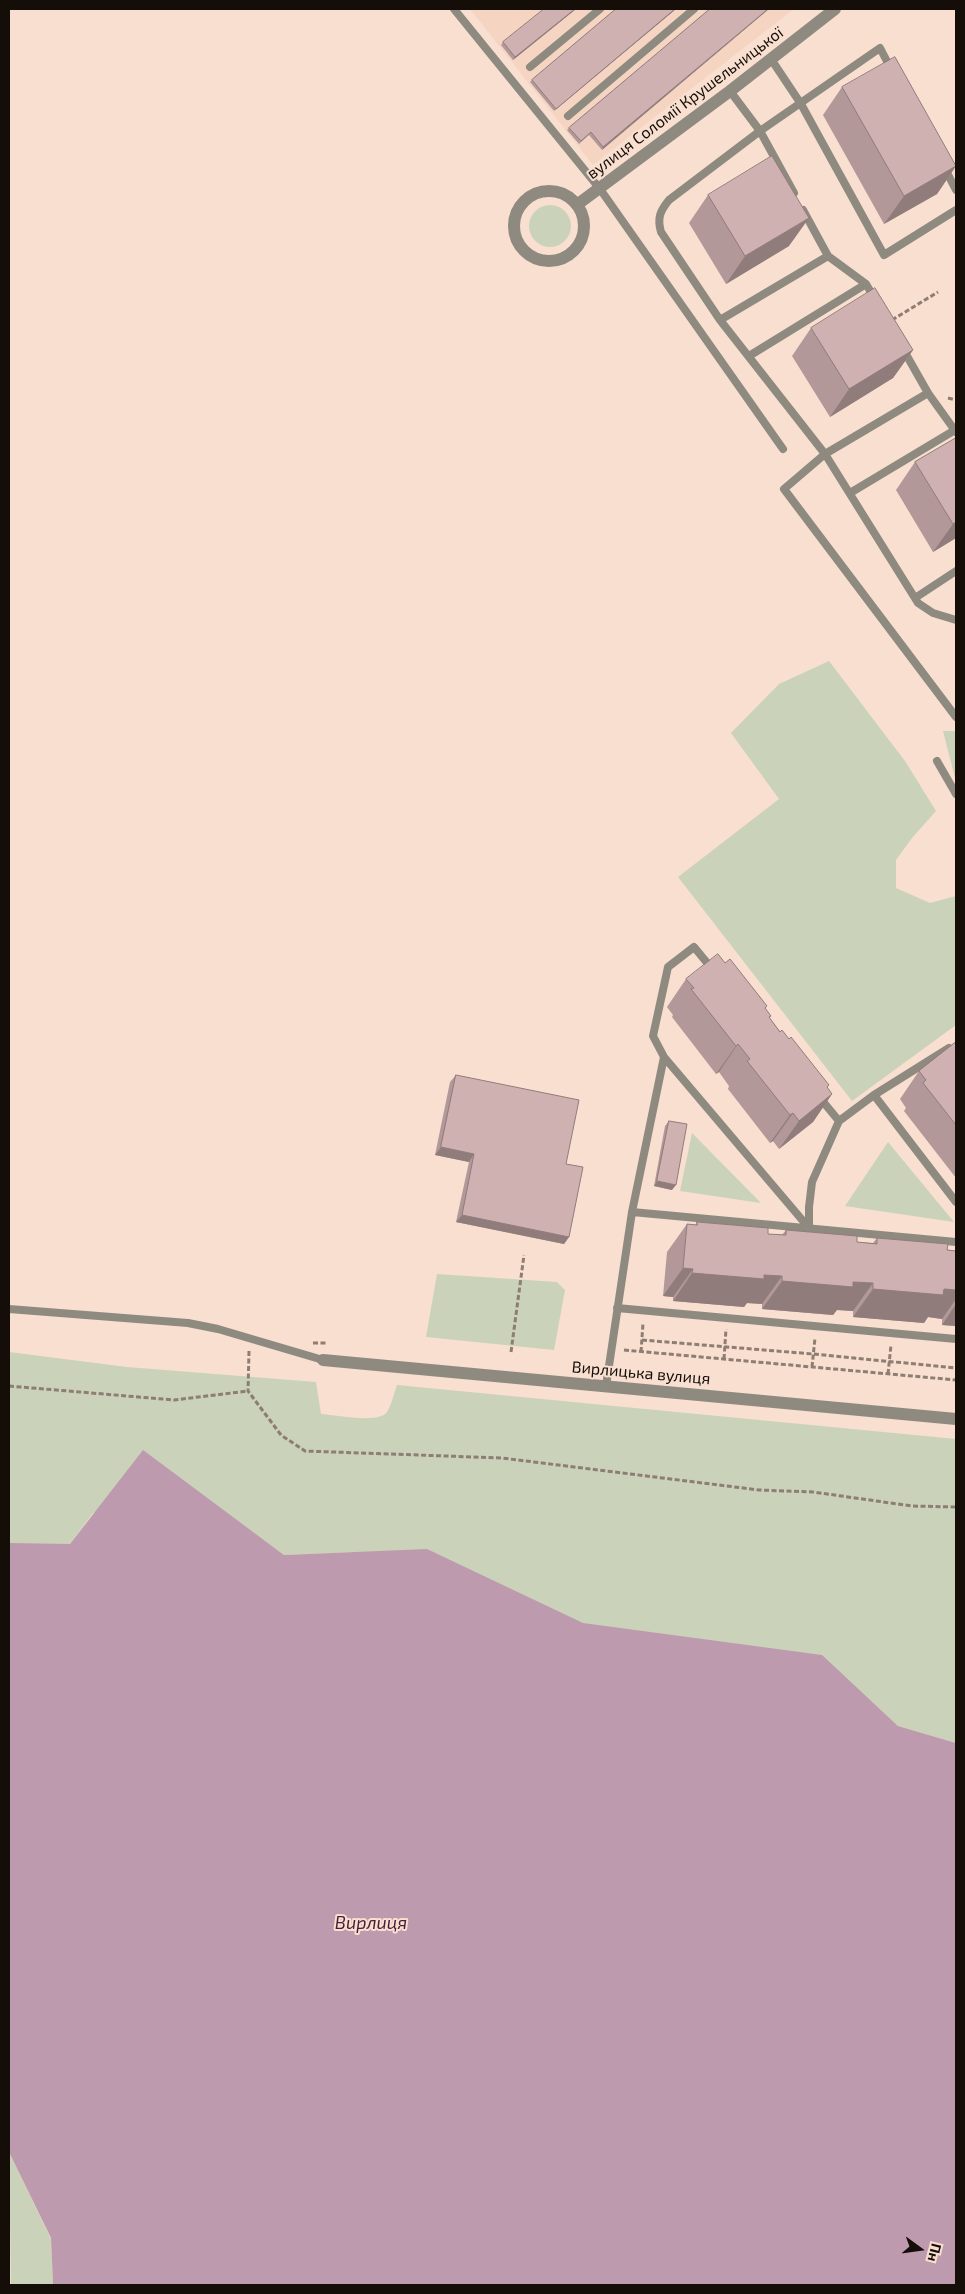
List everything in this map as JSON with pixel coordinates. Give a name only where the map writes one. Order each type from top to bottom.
[{"type":"street","name":"вулиця Соломії Крушельницької","points":[[578,204],[730,91],[835,9]]},
{"type":"street","points":[[548,190],[570,196],[578,204],[583,215],[585,227],[582,239],[576,249],[567,257],[556,261],[544,261],[532,257],[523,250],[516,239],[514,228],[515,217],[520,206],[527,198],[537,192],[548,190]]},
{"type":"street","name":"Вирлицька вулиця","points":[[323,1360],[956,1419]]},
{"type":"lane","points":[[454,9],[600,189],[783,449]]},
{"type":"lane","points":[[530,67],[600,9]]},
{"type":"lane","points":[[568,116],[694,9]]},
{"type":"lane","points":[[893,74],[880,48],[760,131],[669,200],[661,209],[658,220],[661,232],[720,320],[825,454],[915,598],[925,609],[956,620]]},
{"type":"lane","points":[[771,59],[801,104],[884,255],[956,210]]},
{"type":"lane","points":[[730,91],[760,131],[796,198]]},
{"type":"lane","points":[[938,157],[956,190]]},
{"type":"lane","points":[[800,206],[828,256],[866,284],[888,323]]},
{"type":"lane","points":[[720,320],[828,256]]},
{"type":"lane","points":[[749,356],[866,284]]},
{"type":"lane","points":[[850,493],[955,431],[928,393],[897,338]]},
{"type":"lane","points":[[928,393],[825,454],[784,489],[956,717]]},
{"type":"lane","points":[[915,598],[956,571]]},
{"type":"lane","points":[[937,761],[956,794]]},
{"type":"lane","points":[[719,977],[694,947],[668,967],[653,1036],[664,1058],[809,1228]]},
{"type":"lane","points":[[809,1228],[812,1182],[839,1121],[874,1095],[949,1048],[956,1057]]},
{"type":"lane","points":[[606,1386],[632,1212],[664,1058]]},
{"type":"lane","points":[[814,1091],[839,1121]]},
{"type":"lane","points":[[874,1095],[956,1202]]},
{"type":"lane","points":[[632,1212],[956,1242]]},
{"type":"lane","points":[[617,1308],[956,1339]]},
{"type":"lane","points":[[9,1309],[188,1323],[250,1338],[323,1360]]},
{"type":"path","points":[[888,323],[938,292]]},
{"type":"path","points":[[511,1352],[524,1255]]},
{"type":"path","points":[[641,1352],[644,1310]]},
{"type":"path","points":[[724,1359],[726,1318]]},
{"type":"path","points":[[812,1367],[815,1326]]},
{"type":"path","points":[[888,1374],[892,1334]]},
{"type":"path","points":[[250,1338],[248,1391],[281,1435],[305,1451],[502,1458],[759,1490],[814,1492],[912,1506],[956,1507]]},
{"type":"path","points":[[642,1340],[956,1368]]},
{"type":"path","points":[[611,1349],[956,1380]]},
{"type":"path","points":[[9,1386],[174,1400],[248,1391]]},
{"type":"shaded area","points":[[470,9],[794,9],[593,165]]},
{"type":"green space","points":[[546,205],[554,205],[565,211],[571,226],[565,241],[554,247],[546,247],[535,241],[529,230],[529,222],[535,211]]},
{"type":"green space","points":[[829,661],[905,761],[936,811],[912,838],[896,860],[896,888],[930,903],[956,896],[956,1025],[852,1101],[678,877],[779,799],[731,733],[779,684]]},
{"type":"green space","points":[[943,731],[956,731],[956,782]]},
{"type":"green space","points":[[692,1133],[761,1203],[680,1191]]},
{"type":"green space","points":[[888,1142],[954,1222],[845,1206]]},
{"type":"green space","points":[[437,1274],[557,1282],[565,1290],[554,1350],[426,1337]]},
{"type":"green space","points":[[9,1352],[127,1367],[316,1382],[321,1414],[346,1417],[375,1418],[382,1416],[389,1409],[397,1385],[956,1439],[956,1743],[898,1726],[870,1700],[583,1623],[360,1552],[284,1555],[227,1513],[93,1513],[70,1544],[52,1544],[9,1557]]},
{"type":"green space","points":[[9,2152],[51,2239],[53,2285],[11,2285]]},
{"type":"water","name":"Вирлиця","points":[[143,1450],[284,1555],[427,1549],[583,1623],[822,1655],[898,1726],[956,1743],[956,2285],[53,2285],[51,2238],[9,2152],[9,1543],[70,1544]]},
{"type":"building","points":[[544,9],[575,9],[515,57],[503,42]]},
{"type":"building","points":[[616,9],[675,9],[556,109],[532,80]]},
{"type":"building","points":[[710,9],[768,9],[603,147],[591,132],[581,141],[569,128]]},
{"type":"building","points":[[895,57],[956,166],[904,196],[842,87]]},
{"type":"building","points":[[772,156],[809,218],[745,256],[708,195]]},
{"type":"building","points":[[875,288],[913,350],[849,389],[811,328]]},
{"type":"building","points":[[956,438],[956,522],[953,524],[915,462]]},
{"type":"building","points":[[718,954],[725,963],[730,959],[767,1006],[765,1008],[771,1016],[769,1017],[780,1032],[782,1030],[789,1039],[791,1037],[829,1085],[827,1087],[832,1094],[799,1121],[793,1113],[790,1115],[747,1061],[750,1059],[738,1044],[736,1046],[691,989],[694,988],[686,979]]},
{"type":"building","points":[[956,1042],[956,1125],[923,1083],[926,1080],[919,1071]]},
{"type":"building","points":[[456,1075],[579,1100],[566,1164],[583,1167],[569,1237],[462,1215],[474,1154],[441,1147]]},
{"type":"building","points":[[669,1121],[687,1124],[676,1185],[657,1181]]},
{"type":"building","points":[[697,1222],[768,1228],[768,1234],[786,1235],[786,1230],[857,1236],[857,1242],[877,1244],[877,1238],[948,1244],[947,1250],[956,1251],[956,1290],[944,1289],[943,1295],[873,1289],[873,1283],[853,1282],[853,1287],[782,1281],[782,1276],[764,1275],[764,1279],[692,1273],[693,1269],[683,1268],[687,1224],[697,1225]]}]
